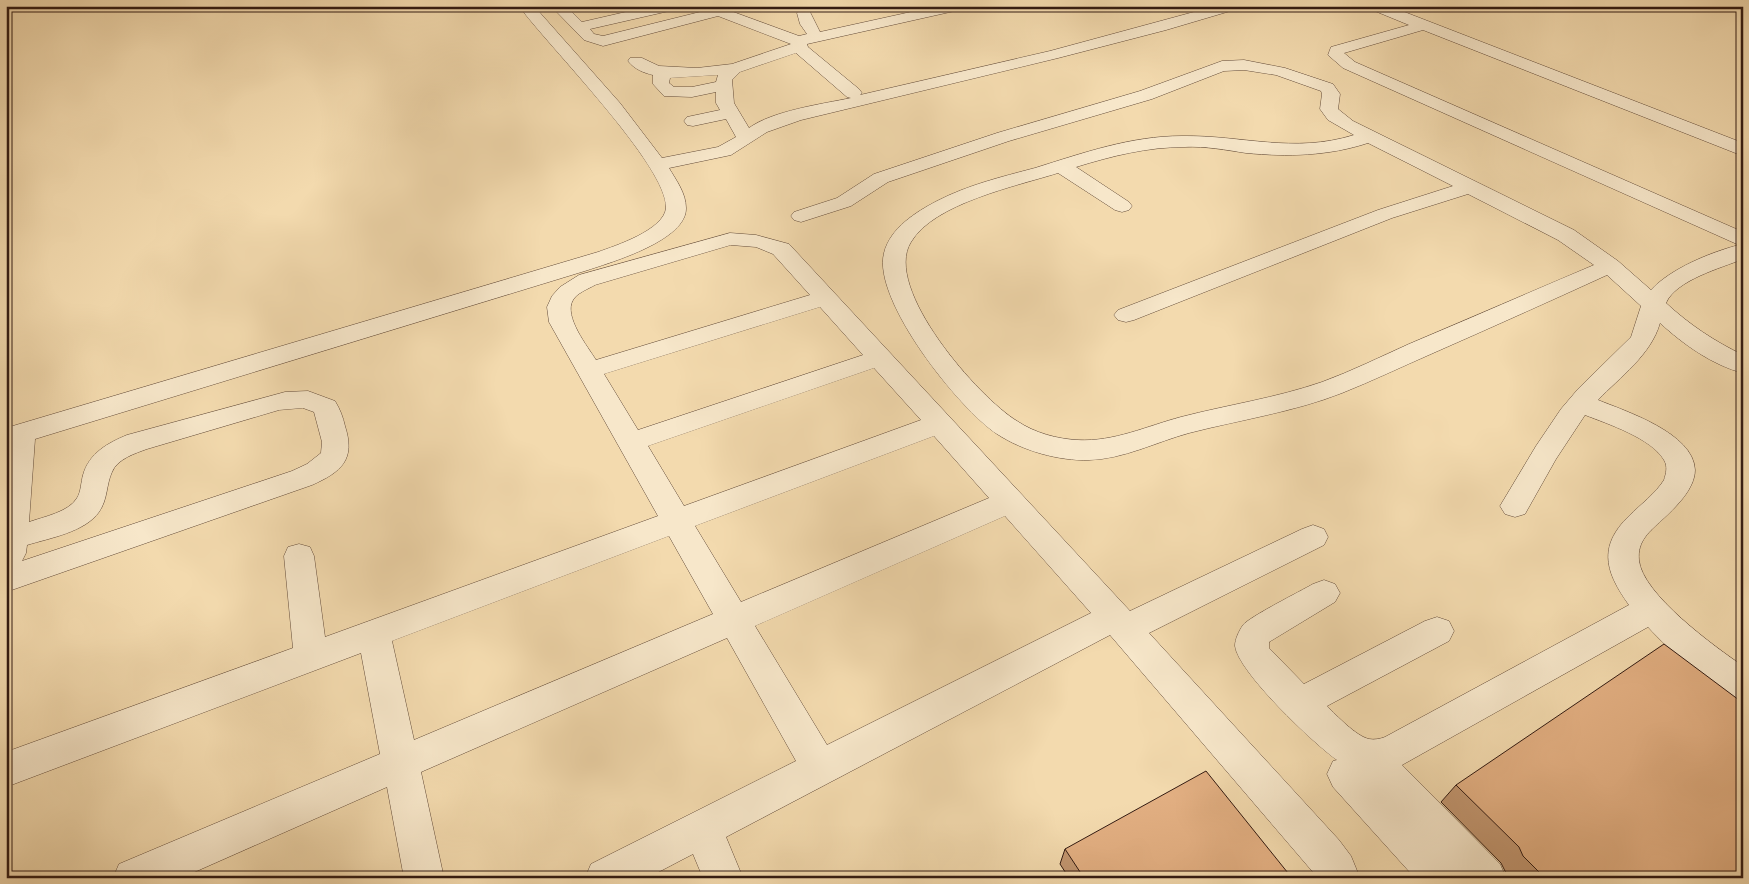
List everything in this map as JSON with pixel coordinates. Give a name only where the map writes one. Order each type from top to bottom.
[{"type":"lane","points":[[12,538],[77,514],[88,504],[93,495],[97,470],[105,459],[120,449],[137,442],[298,398],[315,400],[326,407],[337,444],[335,457],[322,470],[7,578],[12,538],[14,435],[580,265],[630,247],[660,232],[670,221],[676,210],[673,192],[658,165],[638,138],[526,6]]},
{"type":"lane","points":[[566,13],[614,6]]},
{"type":"lane","points":[[566,13],[673,6]]},
{"type":"lane","points":[[702,6],[799,44],[853,93]]},
{"type":"lane","points":[[636,61],[650,69],[662,72],[690,73],[734,70],[816,37],[959,6]]},
{"type":"lane","points":[[658,165],[724,151],[761,128],[782,120],[1161,28],[1232,6]]},
{"type":"lane","points":[[1375,6],[1743,150]]},
{"type":"lane","points":[[566,13],[593,40],[603,42],[718,12]]},
{"type":"lane","points":[[804,13],[807,24],[816,37]]},
{"type":"lane","points":[[1425,26],[1344,47],[1337,50],[1336,55],[1349,65],[1743,240]]},
{"type":"lane","points":[[801,216],[834,206],[870,184],[907,169],[1003,137],[1146,95],[1222,66],[1244,65],[1264,67],[1327,88],[1331,94],[1329,109],[1334,116],[1347,125],[1469,188],[1550,226],[1610,266],[1684,332],[1708,348],[1743,365]]},
{"type":"lane","points":[[734,70],[724,79],[725,103],[746,139]]},
{"type":"lane","points":[[662,72],[661,84],[670,92],[692,92],[723,85]]},
{"type":"lane","points":[[693,121],[731,113]]},
{"type":"lane","points":[[1370,136],[1348,144],[1320,149],[1288,151],[1218,142],[1159,141],[1132,144],[980,191],[926,215],[905,233],[894,256],[896,280],[914,321],[942,364],[984,409],[1006,428],[1040,444],[1079,451],[1115,446],[1178,426],[1294,400],[1330,388],[1610,266]]},
{"type":"lane","points":[[1061,166],[1122,206]]},
{"type":"lane","points":[[1126,315],[1385,214],[1469,188]]},
{"type":"lane","points":[[820,768],[561,322],[558,312],[560,300],[569,290],[586,280],[730,239],[749,239],[767,242],[781,249],[1120,623],[1325,854],[1337,870],[1340,878]]},
{"type":"lane","points":[[1515,506],[1541,461],[1581,403],[1634,349],[1645,334],[1652,304],[1663,290],[1679,279],[1743,251]]},
{"type":"lane","points":[[590,370],[825,298]]},
{"type":"lane","points":[[631,442],[879,358]]},
{"type":"lane","points":[[1581,403],[1650,435],[1667,445],[1679,460],[1681,475],[1676,488],[1630,534],[1624,549],[1624,566],[1635,588],[1650,609],[1696,653],[1743,686]]},
{"type":"lane","points":[[6,770],[938,424]]},
{"type":"lane","points":[[133,878],[1009,502]]},
{"type":"lane","points":[[605,878],[820,768],[1120,623],[1313,537]]},
{"type":"lane","points":[[299,556],[311,657]]},
{"type":"lane","points":[[1324,593],[1257,632],[1252,639],[1251,647],[1255,656],[1300,703],[1349,749],[1357,765],[1443,878]]},
{"type":"lane","points":[[1357,765],[1397,750],[1650,609]]},
{"type":"lane","points":[[1300,703],[1437,631]]},
{"type":"lane","points":[[374,634],[424,878]]},
{"type":"lane","points":[[1357,765],[1486,878]]},
{"type":"lane","points":[[702,828],[723,878]]},
{"type":"building","points":[[1664,644],[1743,703],[1743,878],[1545,878],[1523,856],[1519,847],[1456,785]]},
{"type":"building","points":[[1206,771],[1292,878],[1084,878],[1065,849]]}]
